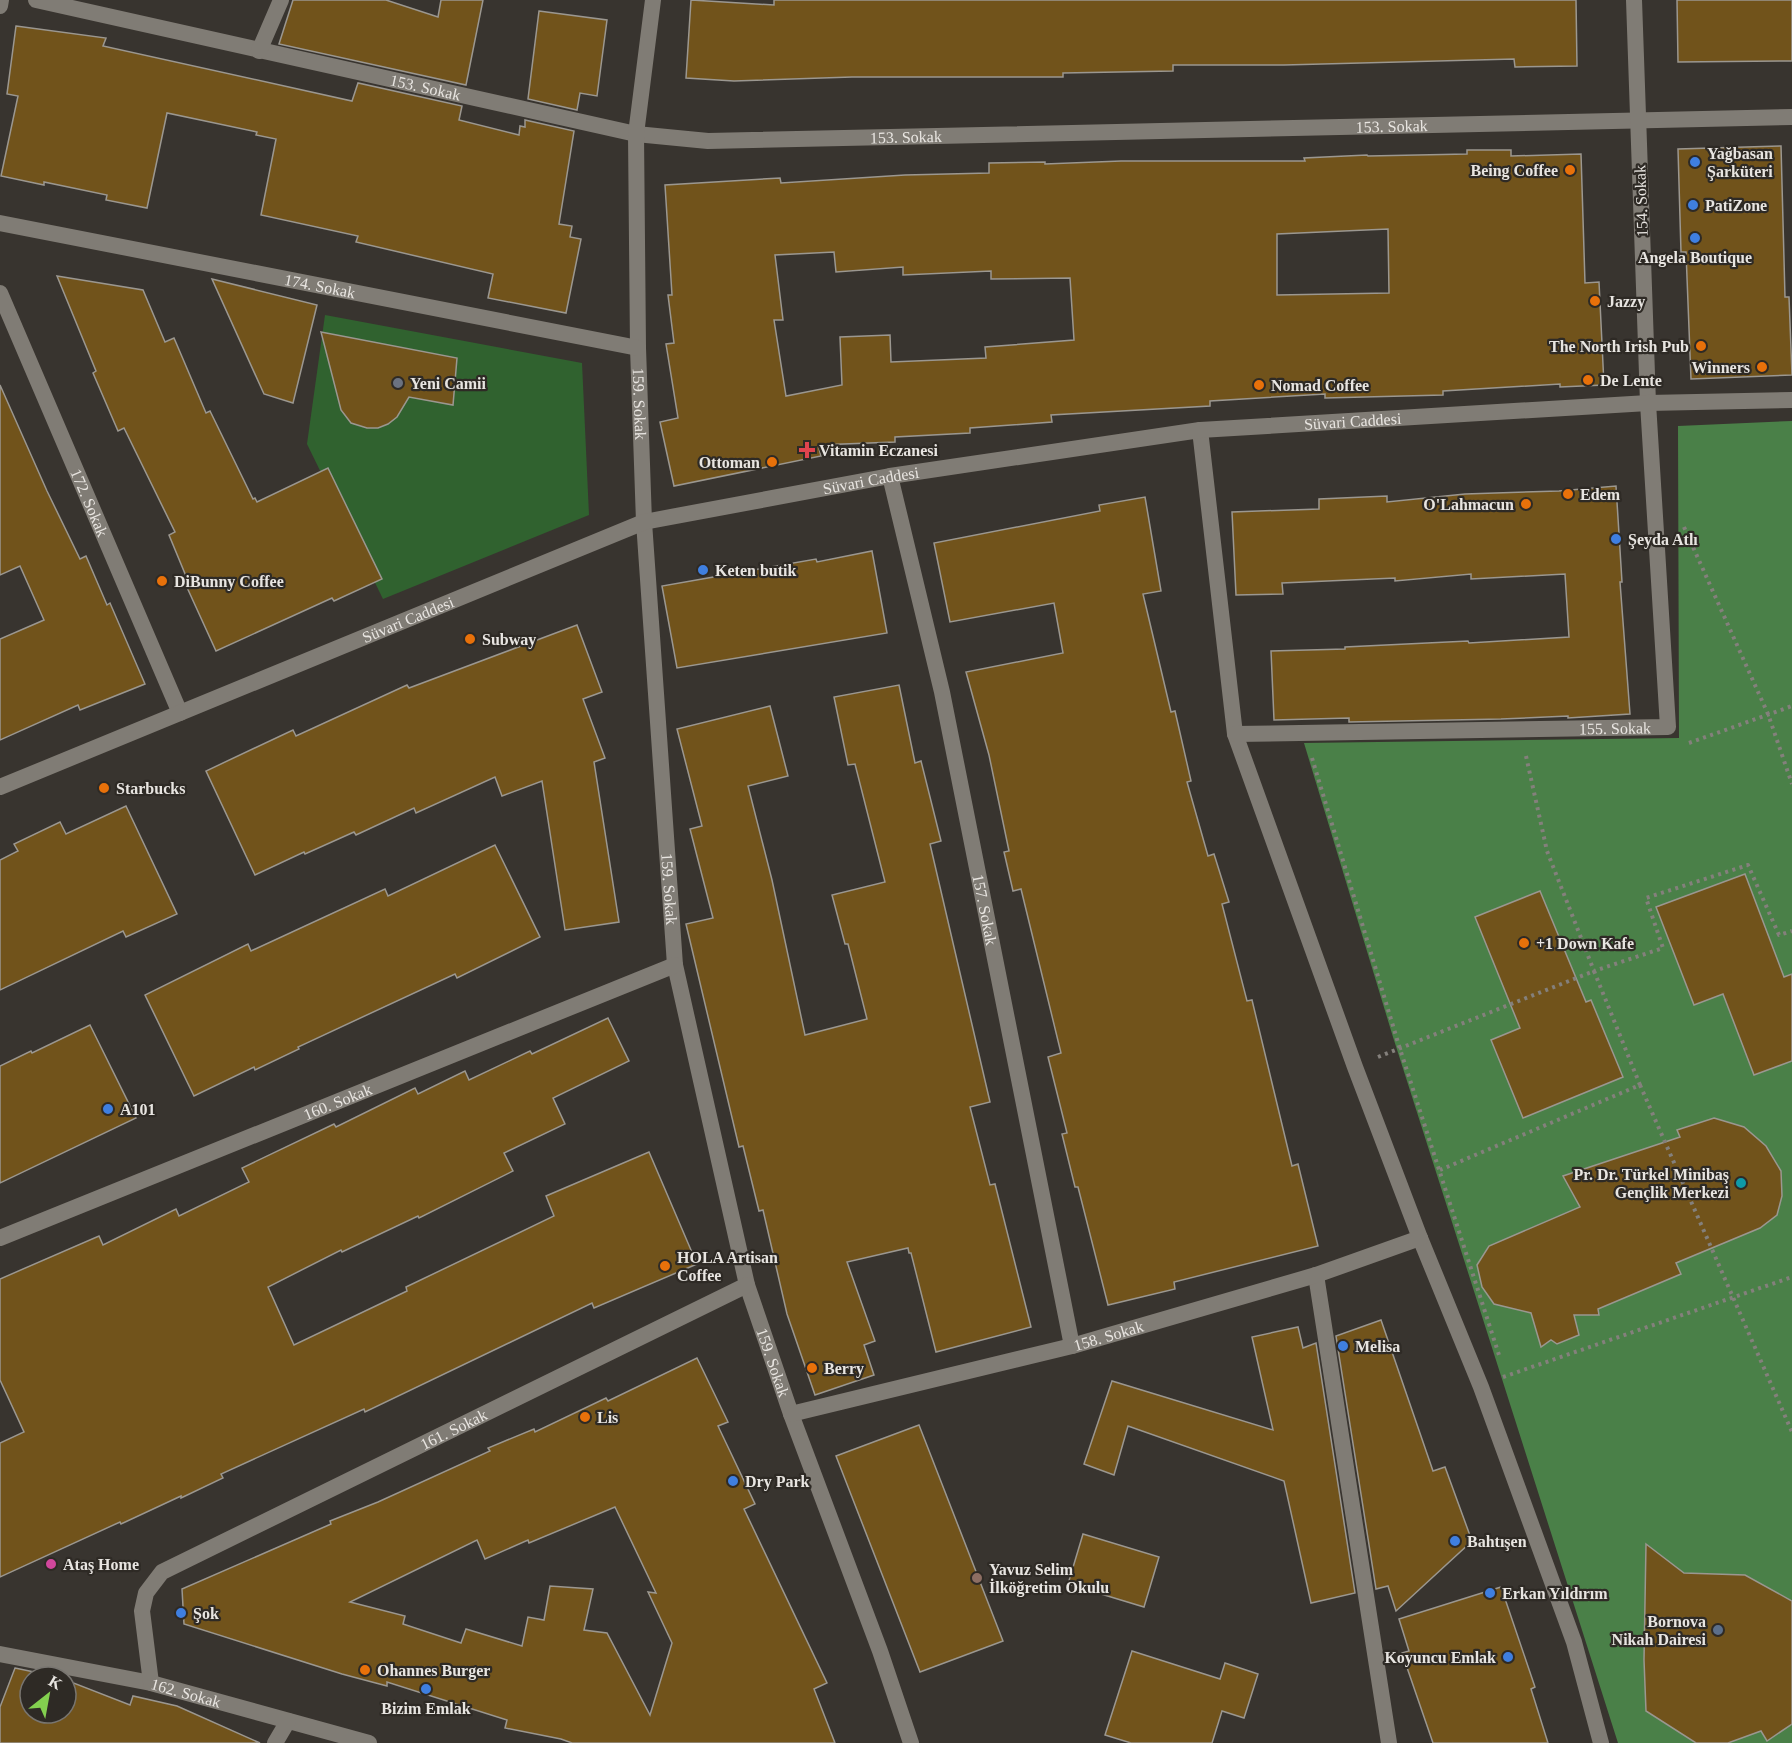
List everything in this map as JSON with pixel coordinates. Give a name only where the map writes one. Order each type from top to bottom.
[{"type":"street","points":[[0,6],[1,0]]},
{"type":"street","name":"153. Sokak","points":[[36,0],[636,134],[708,141],[1792,117]]},
{"type":"street","points":[[259,51],[281,0]]},
{"type":"street","name":"159. Sokak","points":[[653,0],[636,134],[638,348],[644,522],[675,965],[747,1284],[791,1413],[880,1651],[911,1743]]},
{"type":"street","name":"154. Sokak","points":[[1634,0],[1648,403]]},
{"type":"street","name":"174. Sokak","points":[[0,223],[638,348]]},
{"type":"street","name":"172. Sokak","points":[[0,293],[180,714]]},
{"type":"street","name":"Süvari Caddesi","points":[[0,787],[644,522],[890,476],[1200,430],[1648,403],[1792,400]]},
{"type":"street","name":"155. Sokak","points":[[1235,734],[1668,727],[1648,403]]},
{"type":"street","points":[[1200,430],[1235,734],[1355,1066],[1420,1238],[1480,1386],[1574,1642],[1600,1743]]},
{"type":"street","name":"157. Sokak","points":[[890,476],[942,692],[1072,1346]]},
{"type":"street","name":"160. Sokak","points":[[0,1238],[675,965]]},
{"type":"street","name":"158. Sokak","points":[[791,1413],[1072,1346],[1316,1275],[1420,1238]]},
{"type":"street","points":[[1316,1275],[1389,1743]]},
{"type":"street","name":"161. Sokak","points":[[151,1683],[142,1611],[146,1593],[162,1572],[747,1284]]},
{"type":"street","name":"162. Sokak","points":[[0,1654],[151,1683],[369,1743]]},
{"type":"street","points":[[275,1743],[288,1721]]},
{"type":"path","points":[[1680,518],[1768,714],[1792,784]]},
{"type":"path","points":[[1768,714],[1792,706]]},
{"type":"path","points":[[1309,748],[1400,1049],[1506,1376]]},
{"type":"path","points":[[1524,749],[1547,851],[1594,971],[1640,1085],[1792,1432]]},
{"type":"path","points":[[1355,1066],[1594,971],[1663,948],[1646,898],[1748,865],[1779,935],[1792,931]]},
{"type":"path","points":[[1440,1170],[1640,1085]]},
{"type":"path","points":[[1480,1386],[1792,1277]]},
{"type":"green space","points":[[325,315],[582,363],[589,515],[383,599],[307,444]]},
{"type":"green space","points":[[1792,421],[1792,1743],[1618,1743],[1393,1037],[1304,743],[1679,738],[1678,426]]},
{"type":"building","points":[[293,0],[386,0],[438,17],[441,0],[483,0],[466,85],[279,44]]},
{"type":"building","points":[[691,0],[774,5],[774,0],[1576,0],[1577,66],[1515,67],[1514,59],[1284,65],[1173,65],[1173,71],[1063,73],[1063,77],[852,77],[734,81],[686,78]]},
{"type":"building","points":[[1677,0],[1792,0],[1792,61],[1678,62]]},
{"type":"building","points":[[539,11],[607,20],[597,96],[580,93],[577,110],[528,99]]},
{"type":"building","points":[[16,26],[106,38],[103,46],[352,101],[358,83],[462,106],[459,120],[519,135],[520,126],[525,127],[525,120],[574,131],[559,224],[572,226],[570,237],[581,239],[566,313],[488,298],[493,274],[356,242],[358,236],[261,215],[276,139],[256,135],[257,132],[167,113],[147,208],[106,200],[107,195],[1,176],[18,96],[7,94]]},
{"type":"building","points":[[1781,146],[1785,297],[1789,297],[1792,375],[1691,379],[1686,252],[1681,252],[1678,149]]},
{"type":"building","points":[[1467,150],[1511,150],[1511,156],[1581,154],[1585,283],[1599,282],[1604,385],[1560,387],[1560,384],[1443,391],[1443,395],[1325,398],[1325,394],[1210,401],[1210,406],[1051,415],[1052,422],[970,428],[970,433],[895,437],[895,442],[818,445],[821,456],[674,486],[660,422],[678,418],[666,344],[674,343],[668,295],[672,295],[665,185],[780,178],[781,183],[905,175],[989,173],[989,163],[1305,161],[1304,158],[1367,155],[1467,154]],"holes":[[[1388,229],[1389,293],[1277,295],[1277,234]],[[834,252],[836,272],[903,267],[903,275],[991,271],[991,279],[1070,278],[1074,340],[985,347],[986,358],[891,362],[890,335],[840,337],[842,385],[786,396],[774,320],[783,320],[775,255]]]},
{"type":"building","points":[[57,276],[143,290],[165,342],[174,338],[206,413],[210,411],[253,499],[255,498],[257,502],[328,468],[382,579],[334,601],[332,598],[216,651],[185,583],[188,581],[169,535],[175,532],[124,428],[118,431],[93,373],[96,371]]},
{"type":"building","points":[[212,279],[317,305],[293,403],[264,394]]},
{"type":"building","name":"Yeni Camii","points":[[321,332],[457,358],[453,405],[409,397],[397,417],[388,424],[378,428],[367,428],[351,423],[341,410]]},
{"type":"building","points":[[0,385],[47,491],[80,559],[86,556],[107,605],[110,603],[145,684],[80,710],[78,705],[0,740],[0,639],[44,620],[20,566],[0,575]]},
{"type":"building","points":[[1616,486],[1622,582],[1620,582],[1630,714],[1568,718],[1568,716],[1349,722],[1349,718],[1274,720],[1271,651],[1569,637],[1565,574],[1471,579],[1471,574],[1395,581],[1395,578],[1282,583],[1283,594],[1236,595],[1232,512],[1319,509],[1319,499],[1387,496],[1387,502],[1465,494],[1559,491]]},
{"type":"building","points":[[1145,497],[1161,591],[1143,594],[1171,712],[1175,711],[1191,781],[1187,782],[1208,856],[1214,854],[1229,902],[1222,904],[1247,1001],[1252,1000],[1292,1166],[1298,1164],[1318,1246],[1174,1282],[1175,1289],[1108,1305],[1062,1134],[1067,1133],[1048,1057],[1061,1053],[1021,889],[1013,891],[1004,852],[1009,851],[989,755],[966,672],[1063,653],[1054,603],[950,622],[934,543],[1100,511],[1099,505]]},
{"type":"building","points":[[872,551],[887,633],[677,668],[662,586],[816,559],[817,562]]},
{"type":"building","points":[[577,625],[602,692],[583,699],[605,758],[594,762],[619,922],[565,930],[542,781],[502,796],[495,777],[416,813],[414,808],[356,835],[354,832],[255,875],[206,771],[293,730],[296,736],[407,685],[409,688]]},
{"type":"building","points":[[899,685],[915,763],[921,761],[941,841],[930,844],[990,1102],[970,1107],[990,1185],[995,1184],[1031,1327],[936,1352],[908,1248],[847,1262],[875,1341],[864,1345],[874,1375],[815,1395],[787,1314],[763,1210],[759,1211],[743,1146],[739,1147],[686,924],[713,918],[690,829],[702,826],[677,729],[770,706],[788,776],[748,786],[772,880],[805,1035],[867,1019],[848,944],[845,944],[832,895],[885,882],[855,764],[848,765],[834,697]]},
{"type":"building","points":[[126,806],[177,914],[126,937],[123,931],[0,990],[0,860],[18,851],[14,844],[60,822],[66,834]]},
{"type":"building","points":[[495,845],[540,937],[457,978],[455,974],[298,1047],[299,1049],[255,1070],[254,1067],[194,1096],[145,995],[248,944],[251,951],[385,889],[388,896]]},
{"type":"building","points":[[1745,874],[1784,977],[1792,974],[1792,1061],[1754,1075],[1723,994],[1694,1005],[1656,907]]},
{"type":"building","points":[[1540,891],[1586,1002],[1591,1000],[1623,1077],[1523,1118],[1491,1040],[1520,1028],[1475,917]]},
{"type":"building","points":[[608,1018],[629,1061],[553,1098],[565,1124],[504,1153],[513,1171],[419,1218],[418,1216],[342,1252],[341,1250],[268,1287],[294,1345],[407,1291],[406,1287],[554,1216],[546,1196],[649,1152],[697,1264],[594,1308],[592,1303],[365,1412],[364,1409],[221,1474],[223,1478],[181,1498],[181,1496],[121,1524],[120,1522],[0,1577],[0,1443],[24,1432],[0,1380],[0,1279],[99,1236],[103,1245],[176,1209],[179,1216],[249,1182],[242,1168],[334,1124],[336,1127],[415,1088],[418,1094],[465,1071],[469,1080],[530,1051],[532,1054]]},
{"type":"building","points":[[90,1025],[136,1118],[0,1183],[0,1066]]},
{"type":"building","points":[[1714,1118],[1744,1127],[1766,1146],[1781,1171],[1782,1196],[1777,1215],[1760,1228],[1676,1263],[1681,1274],[1598,1309],[1599,1315],[1574,1315],[1579,1335],[1557,1344],[1551,1340],[1541,1347],[1531,1313],[1494,1304],[1482,1287],[1477,1265],[1489,1246],[1580,1207],[1563,1176],[1680,1137],[1677,1130]]},
{"type":"building","points":[[1381,1320],[1433,1471],[1445,1467],[1472,1541],[1396,1611],[1388,1586],[1376,1589],[1336,1336]]},
{"type":"building","points":[[1298,1327],[1303,1348],[1316,1343],[1355,1593],[1311,1603],[1284,1481],[1128,1426],[1114,1475],[1084,1464],[1112,1381],[1273,1430],[1252,1337]]},
{"type":"building","points":[[697,1358],[728,1422],[718,1426],[755,1504],[744,1509],[827,1683],[814,1689],[835,1743],[572,1743],[505,1728],[507,1720],[387,1682],[387,1686],[342,1674],[184,1624],[182,1589],[490,1451],[488,1448],[534,1429],[535,1432],[606,1398],[608,1401]],"holes":[[[615,1507],[656,1593],[648,1592],[672,1643],[650,1715],[607,1633],[584,1630],[593,1589],[550,1586],[544,1620],[528,1617],[522,1646],[466,1629],[461,1643],[403,1624],[405,1616],[350,1602],[477,1540],[485,1559]]]},
{"type":"building","points":[[919,1425],[1003,1641],[920,1672],[836,1456]]},
{"type":"building","points":[[1083,1534],[1159,1557],[1144,1607],[1068,1584]]},
{"type":"building","name":"Bornova Nikah Dairesi","points":[[1646,1544],[1684,1573],[1745,1575],[1792,1601],[1792,1724],[1767,1741],[1761,1731],[1728,1743],[1696,1743],[1646,1711],[1644,1660]]},
{"type":"building","points":[[1501,1587],[1535,1687],[1531,1689],[1548,1743],[1433,1743],[1402,1653],[1409,1651],[1399,1619]]},
{"type":"building","points":[[1132,1651],[1220,1679],[1225,1663],[1258,1674],[1244,1718],[1222,1711],[1212,1743],[1131,1743],[1105,1735]]},
{"type":"building","points":[[15,1668],[18,1669],[18,1725],[78,1725],[78,1685],[130,1705],[133,1696],[177,1706],[260,1743],[0,1743],[0,1707]]},
{"type":"place","name":"Yağbasan Şarküteri","points":[[1695,162]]},
{"type":"place","name":"Being Coffee","points":[[1570,170]]},
{"type":"place","name":"PatiZone","points":[[1693,205]]},
{"type":"place","name":"Angela Boutique","points":[[1695,238]]},
{"type":"place","name":"Jazzy","points":[[1595,301]]},
{"type":"place","name":"The North Irish Pub","points":[[1701,346]]},
{"type":"place","name":"Winners","points":[[1762,367]]},
{"type":"place","name":"De Lente","points":[[1588,380]]},
{"type":"place","name":"Yeni Camii","points":[[398,383]]},
{"type":"place","name":"Nomad Coffee","points":[[1259,385]]},
{"type":"place","name":"Vitamin Eczanesi","points":[[807,450]]},
{"type":"place","name":"Ottoman","points":[[772,462]]},
{"type":"place","name":"Edem","points":[[1568,494]]},
{"type":"place","name":"O'Lahmacun","points":[[1526,504]]},
{"type":"place","name":"Şeyda Atlı","points":[[1616,539]]},
{"type":"place","name":"Keten butik","points":[[703,570]]},
{"type":"place","name":"DiBunny Coffee","points":[[162,581]]},
{"type":"place","name":"Subway","points":[[470,639]]},
{"type":"place","name":"Starbucks","points":[[104,788]]},
{"type":"place","name":"+1 Down Kafe","points":[[1524,943]]},
{"type":"place","name":"A101","points":[[108,1109]]},
{"type":"place","name":"Pr. Dr. Türkel Minibaş Gençlik Merkezi","points":[[1741,1183]]},
{"type":"place","name":"HOLA Artisan Coffee","points":[[665,1266]]},
{"type":"place","name":"Melisa","points":[[1343,1346]]},
{"type":"place","name":"Berry","points":[[812,1368]]},
{"type":"place","name":"Lis","points":[[585,1417]]},
{"type":"place","name":"Dry Park","points":[[733,1481]]},
{"type":"place","name":"Bahtışen","points":[[1455,1541]]},
{"type":"place","name":"Ataş Home","points":[[51,1564]]},
{"type":"place","name":"Yavuz Selim İlköğretim Okulu","points":[[977,1578]]},
{"type":"place","name":"Erkan Yıldırım","points":[[1490,1593]]},
{"type":"place","name":"Şok","points":[[181,1613]]},
{"type":"place","name":"Bornova Nikah Dairesi","points":[[1718,1630]]},
{"type":"place","name":"Koyuncu Emlak","points":[[1508,1657]]},
{"type":"place","name":"Ohannes Burger","points":[[365,1670]]},
{"type":"place","name":"Bizim Emlak","points":[[426,1689]]}]
